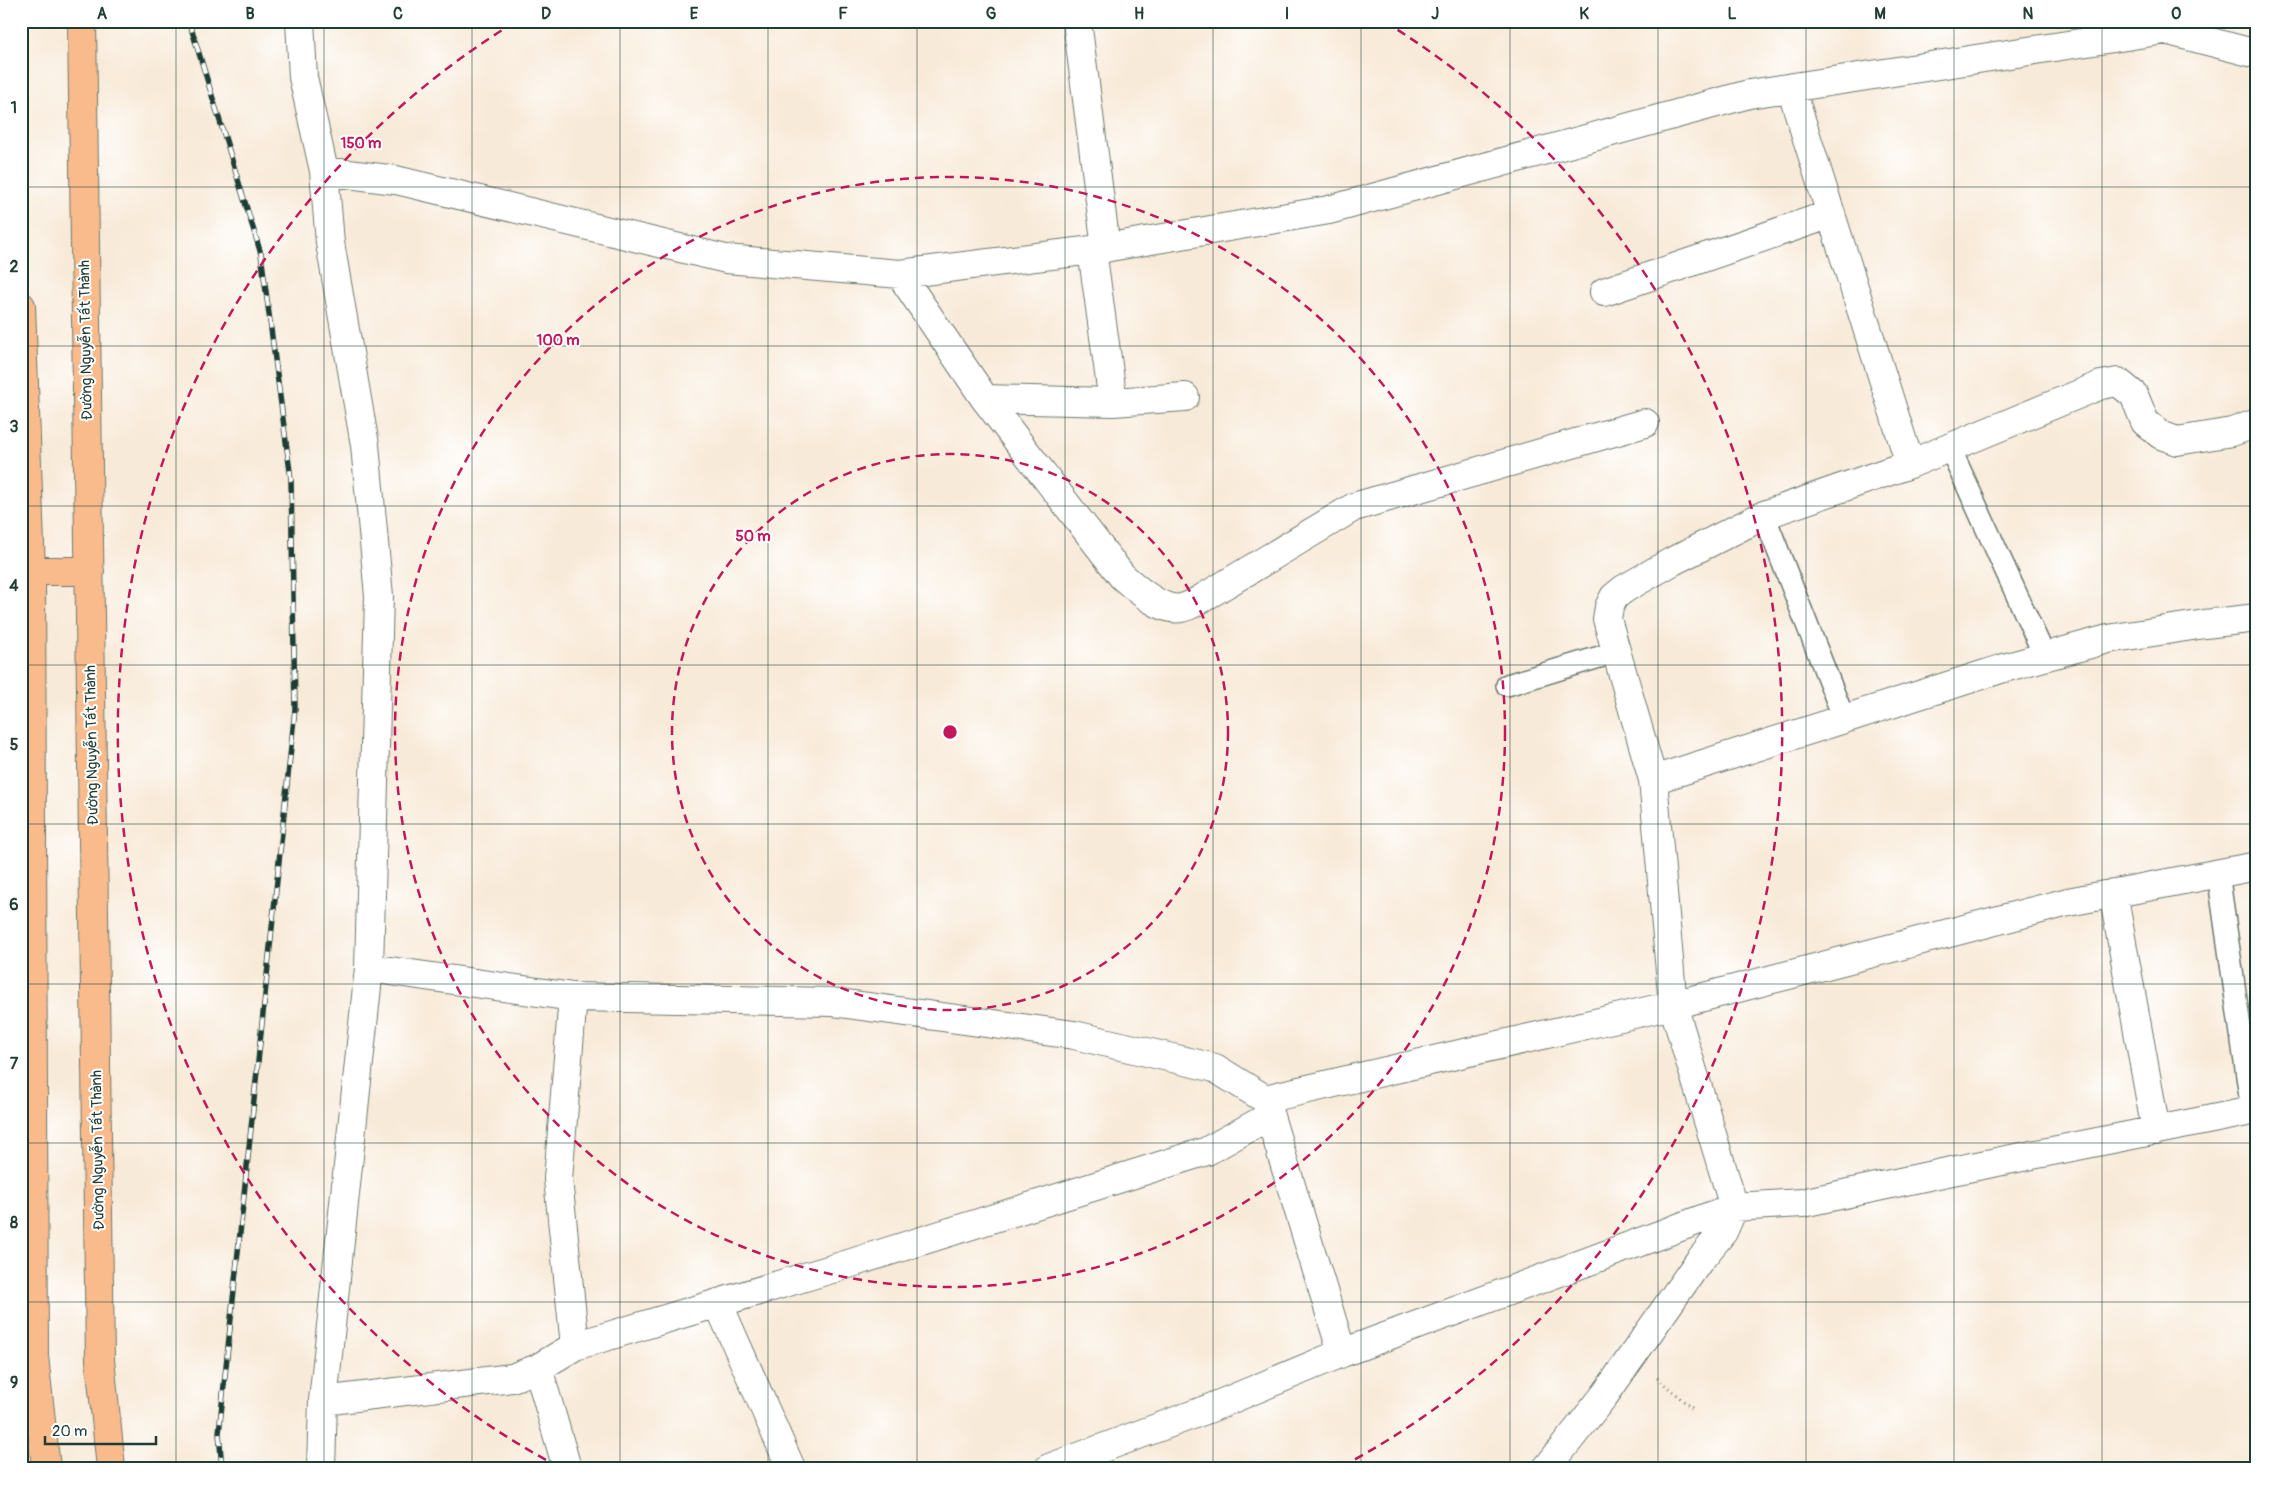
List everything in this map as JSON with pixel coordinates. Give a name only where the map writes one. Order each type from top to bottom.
[{"type":"main road","name":"Đường Nguyễn Tất Thành","points":[[82,21],[100,1360],[111,1468]]},
{"type":"main road","points":[[21,306],[26,573],[28,1356],[46,1468]]},
{"type":"main road","points":[[26,573],[90,571]]},
{"type":"street","points":[[300,21],[303,77],[324,171],[330,243],[365,445],[379,596],[368,968],[323,1401],[321,1468]]},
{"type":"street","points":[[1077,21],[1113,402]]},
{"type":"street","points":[[324,171],[396,180],[726,259],[900,274],[1099,249],[1329,210],[1749,94],[2165,26],[2257,54]]},
{"type":"street","points":[[1790,88],[1910,464]]},
{"type":"street","points":[[1604,292],[1831,214]]},
{"type":"street","points":[[900,274],[985,400],[1122,576],[1146,596],[1167,607],[1181,608],[1206,596],[1354,507],[1645,423]]},
{"type":"street","points":[[1547,1468],[1604,1396],[1699,1261],[1723,1232],[1734,1207],[1673,1005],[1653,780],[1607,619],[1609,607],[1614,597],[1673,561],[1764,515],[1910,464],[2101,385],[2118,382],[2134,395],[2145,422],[2161,435],[2177,441],[2232,432],[2257,423]]},
{"type":"street","points":[[985,400],[1113,402],[1186,397]]},
{"type":"street","points":[[1653,780],[1844,719],[2108,639],[2257,618]]},
{"type":"street","points":[[323,1401],[512,1378],[538,1368],[575,1346],[1208,1151],[1267,1108],[2068,902],[2257,866]]},
{"type":"street","points":[[2112,893],[2156,1131]]},
{"type":"street","points":[[368,968],[574,997],[832,1002],[1064,1034],[1215,1068],[1267,1108],[1342,1353]]},
{"type":"street","points":[[574,997],[558,1179],[575,1346]]},
{"type":"street","points":[[1048,1468],[1208,1409],[1342,1353],[1734,1207],[1802,1203],[2255,1111]]},
{"type":"street","points":[[718,1303],[791,1468]]},
{"type":"street","points":[[538,1368],[567,1468]]},
{"type":"lane","points":[[1950,448],[2045,657]]},
{"type":"lane","points":[[1764,515],[1844,719]]},
{"type":"lane","points":[[1508,685],[1616,652]]},
{"type":"lane","points":[[2218,873],[2255,1111]]},
{"type":"path","points":[[1631,1356],[1694,1410]]},
{"type":"railway","points":[[189,21],[261,254],[291,479],[295,709],[219,1433],[222,1468]]}]
